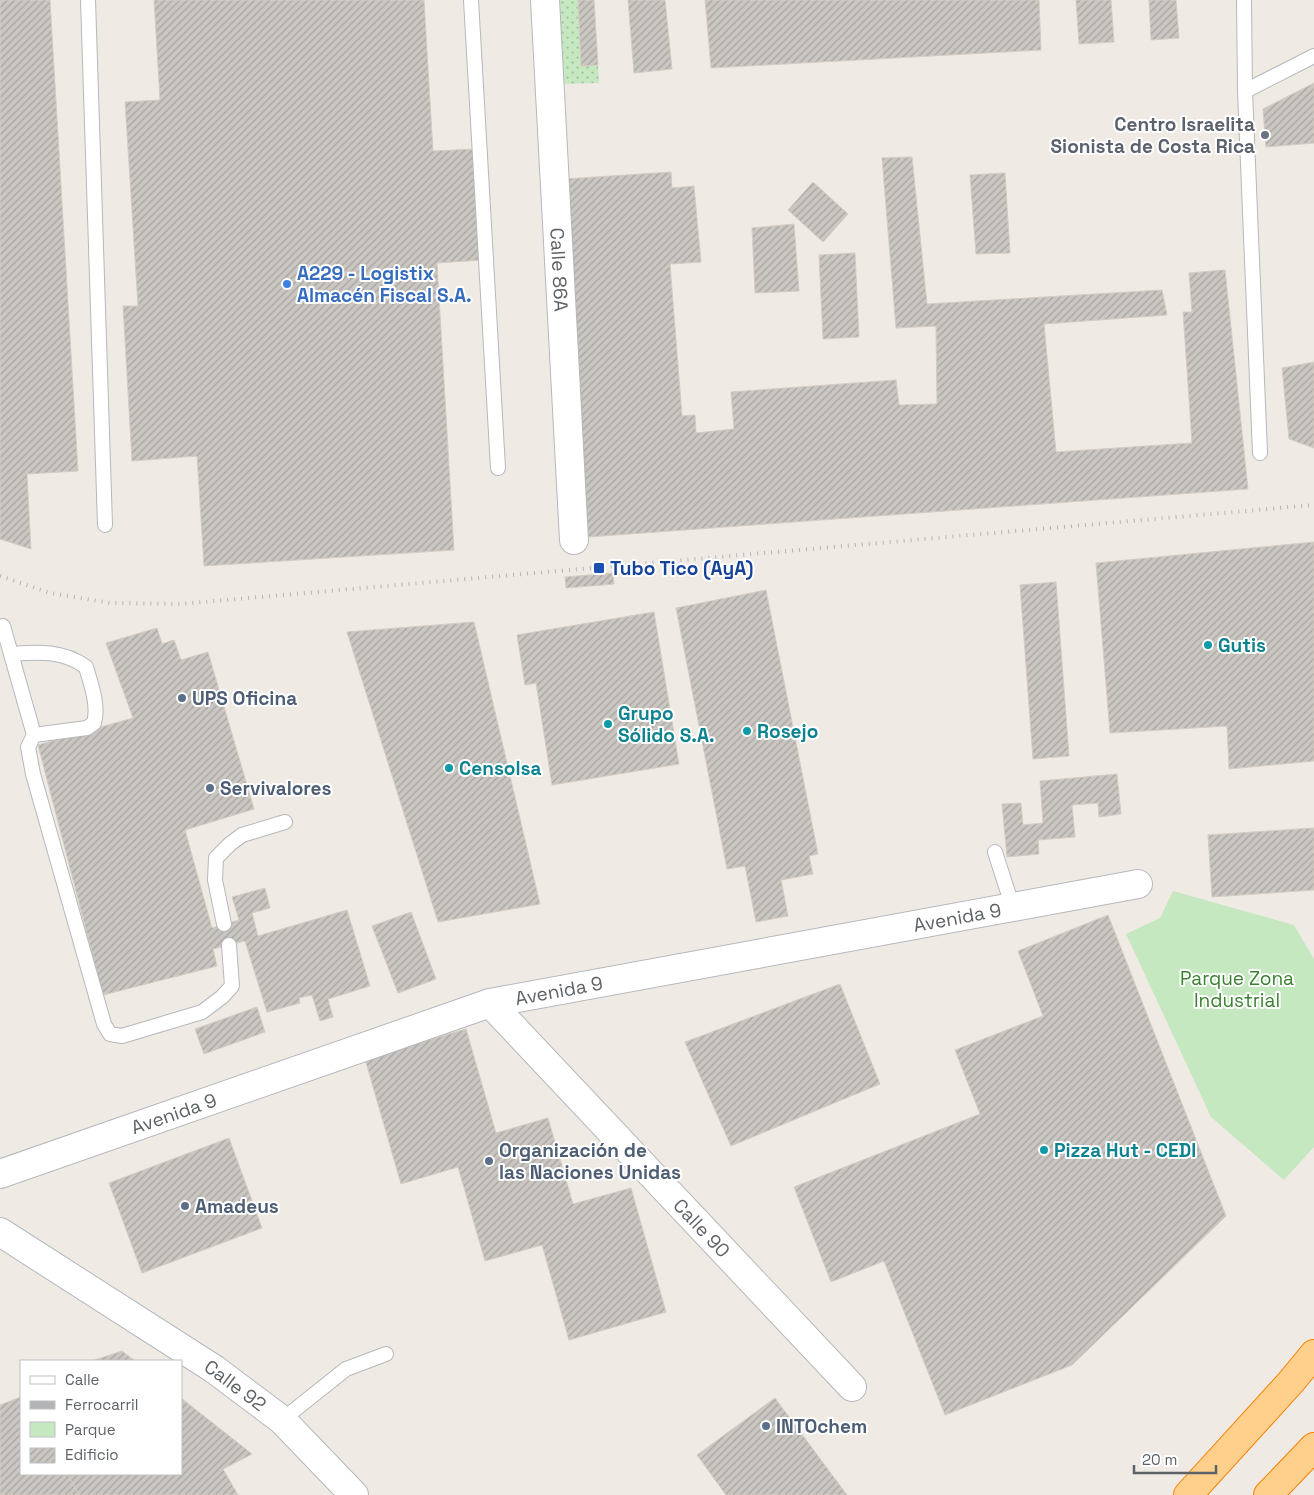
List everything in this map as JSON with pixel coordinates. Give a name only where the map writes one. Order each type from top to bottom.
[{"type":"highway","points":[[1188,1495],[1314,1354]]},
{"type":"highway","points":[[1268,1495],[1314,1447]]},
{"type":"street","name":"Calle 86A","points":[[545,0],[574,540]]},
{"type":"street","name":"Avenida 9","points":[[0,1174],[490,1002],[1138,884]]},
{"type":"street","name":"Calle 90","points":[[490,1002],[852,1387]]},
{"type":"street","name":"Calle 92","points":[[0,1232],[214,1368],[282,1420],[354,1495]]},
{"type":"lane","points":[[88,0],[105,525]]},
{"type":"lane","points":[[471,0],[498,468]]},
{"type":"lane","points":[[1244,0],[1245,91],[1260,453]]},
{"type":"lane","points":[[1245,91],[1314,56]]},
{"type":"lane","points":[[3,626],[34,736],[28,747],[33,774],[104,1024],[110,1034],[122,1036],[202,1012],[222,997],[232,986],[229,945]]},
{"type":"lane","points":[[11,654],[54,653],[74,658],[86,667],[90,681],[96,717],[94,723],[87,728],[34,736]]},
{"type":"lane","points":[[224,924],[215,880],[216,858],[242,835],[285,822]]},
{"type":"lane","points":[[995,852],[1013,908]]},
{"type":"lane","points":[[282,1420],[346,1369],[386,1354]]},
{"type":"green space","points":[[555,0],[578,0],[581,66],[598,65],[599,83],[559,84]]},
{"type":"green space","name":"Parque Zona Industrial","points":[[1173,891],[1294,925],[1314,959],[1314,1147],[1284,1180],[1211,1117],[1126,934],[1160,918]]},
{"type":"building","points":[[0,0],[50,0],[78,471],[27,474],[31,549],[0,539]]},
{"type":"building","name":"A229 - Logistix Almacén Fiscal S.A.","points":[[154,0],[424,0],[433,151],[477,149],[483,260],[437,263],[454,550],[204,566],[197,456],[132,461],[123,306],[138,306],[125,102],[160,100]]},
{"type":"building","points":[[578,0],[594,0],[598,65],[581,66]]},
{"type":"building","points":[[628,0],[665,0],[672,69],[634,73]]},
{"type":"building","points":[[705,0],[1039,0],[1041,50],[711,68]]},
{"type":"building","points":[[1076,0],[1111,0],[1114,42],[1079,44]]},
{"type":"building","points":[[1149,0],[1176,0],[1179,38],[1151,40]]},
{"type":"building","points":[[1314,83],[1314,143],[1266,147],[1263,109]]},
{"type":"building","points":[[912,157],[927,304],[1162,290],[1167,315],[1044,324],[1056,452],[1192,443],[1183,312],[1192,312],[1189,273],[1225,270],[1248,489],[588,537],[565,179],[671,172],[672,188],[694,186],[701,262],[670,264],[682,416],[695,415],[696,433],[734,429],[731,392],[896,380],[899,405],[937,404],[936,326],[896,328],[882,158]]},
{"type":"building","points":[[1005,173],[1010,253],[976,254],[970,175]]},
{"type":"building","points":[[813,182],[848,214],[823,242],[788,210]]},
{"type":"building","points":[[794,224],[799,291],[755,293],[752,228]]},
{"type":"building","points":[[855,253],[859,337],[823,339],[819,255]]},
{"type":"building","points":[[1314,362],[1314,448],[1289,439],[1282,368]]},
{"type":"building","name":"Gutis","points":[[1314,542],[1314,761],[1229,769],[1227,726],[1110,733],[1096,563]]},
{"type":"building","points":[[613,573],[614,584],[566,588],[565,577]]},
{"type":"building","points":[[1056,582],[1069,756],[1033,759],[1020,585]]},
{"type":"building","name":"Rosejo","points":[[766,590],[818,854],[809,856],[813,874],[781,880],[788,916],[756,922],[745,866],[727,869],[676,608]]},
{"type":"building","name":"Grupo Sólido S.A.","points":[[654,612],[679,764],[552,785],[536,683],[525,685],[517,635]]},
{"type":"building","name":"Censolsa","points":[[474,622],[540,904],[438,922],[347,632]]},
{"type":"building","points":[[157,628],[162,644],[174,640],[181,660],[208,652],[254,809],[185,830],[212,928],[239,920],[232,897],[265,888],[270,908],[252,913],[258,936],[347,910],[370,986],[328,999],[333,1017],[320,1021],[312,995],[299,998],[300,1003],[267,1012],[245,941],[213,949],[217,966],[103,995],[38,745],[133,718],[106,643]]},
{"type":"building","points":[[1117,774],[1121,814],[1099,817],[1098,803],[1072,805],[1075,837],[1038,840],[1039,854],[1007,857],[1002,804],[1021,803],[1023,825],[1043,823],[1040,781]]},
{"type":"building","points":[[1314,828],[1314,890],[1212,897],[1208,835]]},
{"type":"building","points":[[411,912],[436,979],[398,993],[372,926]]},
{"type":"building","name":"Pizza Hut - CEDI","points":[[1108,915],[1226,1216],[1072,1365],[945,1415],[884,1261],[831,1282],[794,1187],[980,1114],[955,1050],[1043,1016],[1018,951]]},
{"type":"building","points":[[840,984],[880,1084],[731,1146],[685,1042]]},
{"type":"building","points":[[257,1007],[265,1032],[204,1054],[195,1029]]},
{"type":"building","points":[[466,1029],[496,1133],[548,1118],[573,1204],[631,1188],[666,1312],[569,1340],[542,1245],[485,1261],[458,1167],[401,1184],[365,1059]]},
{"type":"building","name":"Amadeus","points":[[229,1138],[262,1228],[142,1273],[109,1183]]},
{"type":"building","points":[[122,1351],[134,1360],[95,1360]]},
{"type":"building","points":[[20,1397],[20,1475],[69,1475],[79,1495],[0,1495],[0,1405]]},
{"type":"building","name":"INTOchem","points":[[775,1398],[847,1495],[726,1495],[697,1455]]},
{"type":"building","points":[[182,1399],[252,1454],[223,1469],[238,1495],[79,1495],[69,1475],[182,1475]]},
{"type":"railway","points":[[0,576],[50,593],[110,603],[180,604],[1314,505]]},
{"type":"place","name":"Centro Israelita Sionista de Costa Rica","points":[[1265,135]]},
{"type":"place","name":"A229 - Logistix Almacén Fiscal S.A.","points":[[287,284]]},
{"type":"place","name":"Tubo Tico (AyA)","points":[[599,568]]},
{"type":"place","name":"Gutis","points":[[1208,645]]},
{"type":"place","name":"UPS Oficina","points":[[182,698]]},
{"type":"place","name":"Grupo Sólido S.A.","points":[[608,724]]},
{"type":"place","name":"Rosejo","points":[[747,731]]},
{"type":"place","name":"Censolsa","points":[[449,768]]},
{"type":"place","name":"Servivalores","points":[[210,788]]},
{"type":"place","name":"Pizza Hut - CEDI","points":[[1044,1150]]},
{"type":"place","name":"Organización de las Naciones Unidas","points":[[489,1161]]},
{"type":"place","name":"Amadeus","points":[[185,1206]]},
{"type":"place","name":"INTOchem","points":[[766,1426]]}]
